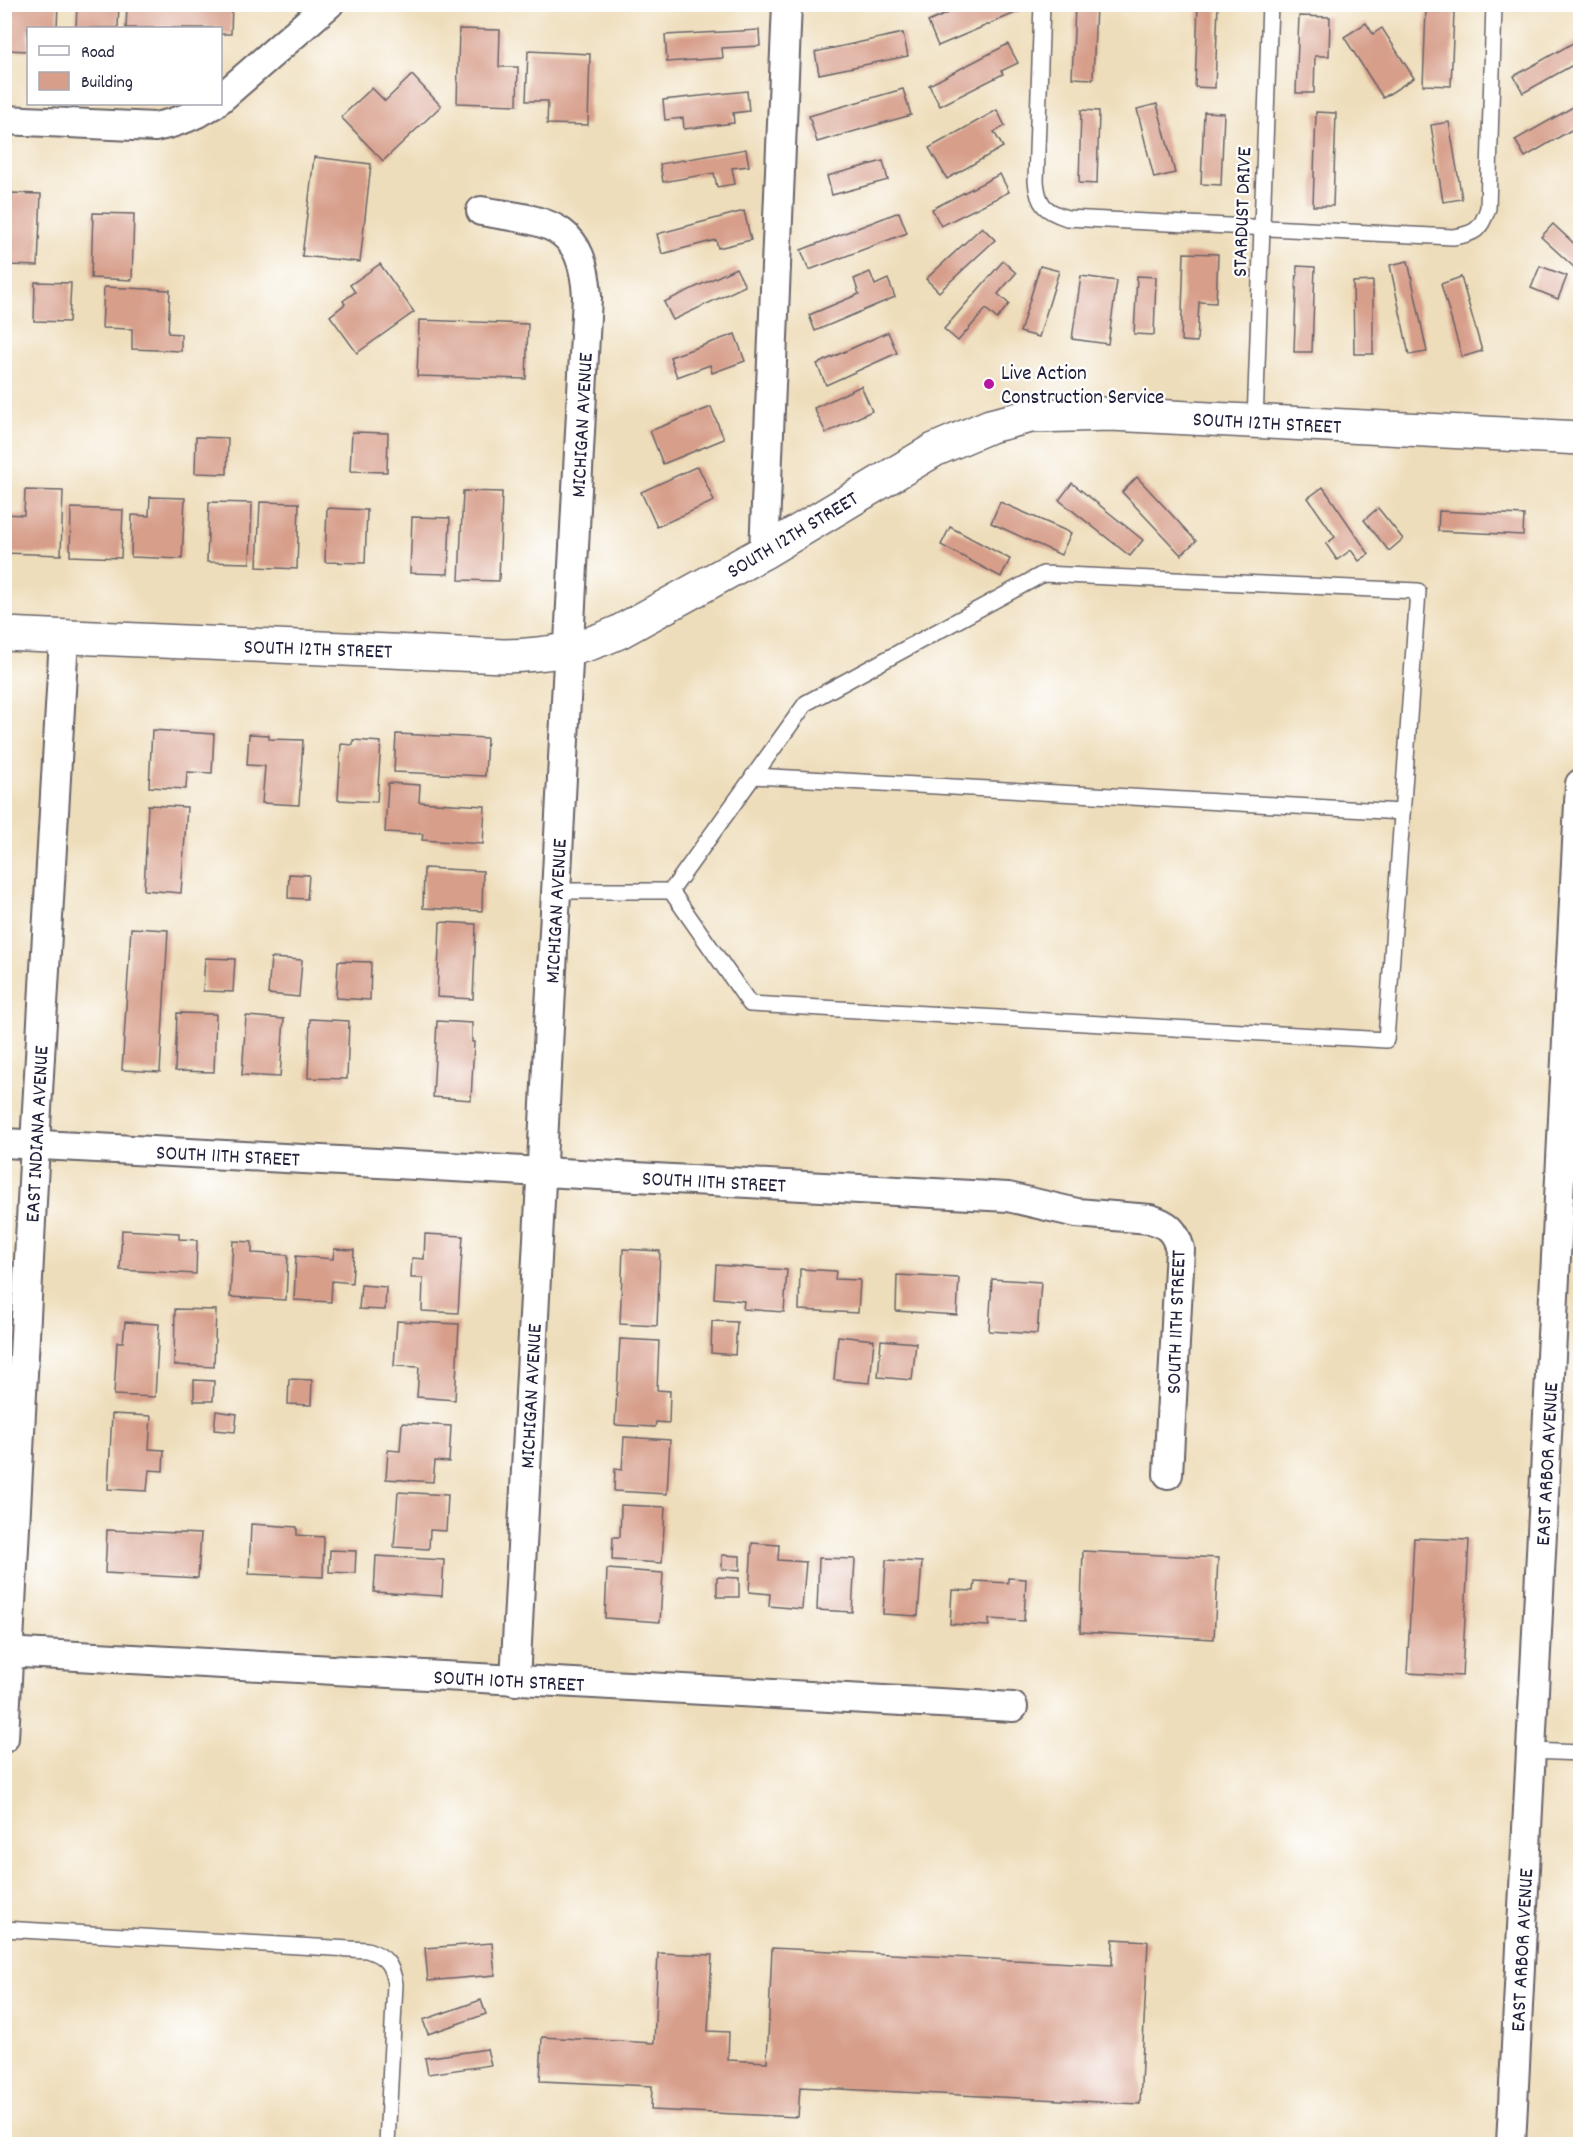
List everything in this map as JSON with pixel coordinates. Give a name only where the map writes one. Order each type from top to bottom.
[{"type":"street","points":[[222,97],[329,4]]},
{"type":"street","points":[[765,552],[787,4]]},
{"type":"street","points":[[4,120],[154,126],[170,124],[198,114],[212,105]]},
{"type":"street","name":"MICHIGAN AVENUE","points":[[481,211],[549,225],[568,236],[581,255],[586,275],[587,297],[515,1681]]},
{"type":"street","name":"SOUTH 12TH STREET","points":[[4,634],[504,656],[569,651],[619,632],[765,552],[934,450],[958,438],[1031,416],[1089,413],[1581,438]]},
{"type":"street","name":"EAST INDIANA AVENUE","points":[[4,1738],[34,1144],[64,638]]},
{"type":"street","name":"EAST ARBOR AVENUE","points":[[1511,2145],[1581,784]]},
{"type":"street","name":"SOUTH 11TH STREET","points":[[4,1143],[1008,1197],[1077,1213],[1150,1218],[1171,1228],[1180,1249],[1168,1474]]},
{"type":"street","name":"SOUTH 10TH STREET","points":[[7,1653],[1013,1707]]},
{"type":"lane","points":[[1042,4],[1036,182],[1037,195],[1043,206],[1054,214],[1067,218],[1452,237],[1466,235],[1477,230],[1484,221],[1488,208],[1494,4]]},
{"type":"lane","name":"STARDUST DRIVE","points":[[1255,422],[1270,4]]},
{"type":"lane","points":[[1043,574],[1418,591],[1386,1040],[750,1004],[671,891],[806,703],[1043,574]]},
{"type":"lane","points":[[753,776],[1402,812]]},
{"type":"lane","points":[[556,891],[671,891]]},
{"type":"lane","points":[[1531,1751],[1581,1753]]},
{"type":"lane","points":[[4,1929],[367,1950],[379,1954],[388,1961],[395,1984],[387,2145]]},
{"type":"building","points":[[8,4],[58,4],[57,27],[27,27],[27,51],[6,50]]},
{"type":"building","points":[[77,4],[119,4],[118,27],[76,27]]},
{"type":"building","points":[[127,4],[232,4],[231,34],[222,34],[222,27],[126,27]]},
{"type":"building","points":[[968,4],[1017,4],[1020,11],[938,46],[928,22]]},
{"type":"building","points":[[1198,4],[1218,4],[1215,88],[1195,87]]},
{"type":"building","points":[[1075,5],[1096,5],[1093,79],[1072,78]]},
{"type":"building","points":[[1426,11],[1454,12],[1451,86],[1423,85]]},
{"type":"building","points":[[1299,16],[1330,17],[1329,56],[1315,56],[1314,93],[1296,93]]},
{"type":"building","points":[[1366,23],[1373,34],[1382,28],[1414,78],[1383,98],[1344,37]]},
{"type":"building","points":[[459,29],[500,30],[499,67],[518,67],[517,105],[457,103]]},
{"type":"building","points":[[759,30],[760,46],[722,48],[723,58],[667,62],[665,35]]},
{"type":"building","points":[[903,33],[908,56],[819,74],[815,52]]},
{"type":"building","points":[[1580,39],[1580,61],[1523,93],[1514,76]]},
{"type":"building","points":[[1008,44],[1018,63],[1001,71],[1003,74],[940,106],[929,85]]},
{"type":"building","points":[[528,51],[590,54],[588,125],[547,124],[548,101],[526,101]]},
{"type":"building","points":[[412,75],[441,106],[383,161],[341,117],[372,88],[385,101]]},
{"type":"building","points":[[903,89],[911,115],[817,142],[809,116]]},
{"type":"building","points":[[747,91],[749,111],[733,113],[734,123],[684,129],[683,118],[665,120],[663,100]]},
{"type":"building","points":[[1580,103],[1580,125],[1525,157],[1515,140]]},
{"type":"building","points":[[1157,104],[1175,173],[1154,178],[1137,109]]},
{"type":"building","points":[[997,110],[1005,126],[994,132],[1003,147],[947,179],[929,148]]},
{"type":"building","points":[[1081,110],[1099,111],[1097,184],[1079,183]]},
{"type":"building","points":[[1204,112],[1224,113],[1221,185],[1201,184]]},
{"type":"building","points":[[1316,112],[1336,113],[1333,206],[1313,206]]},
{"type":"building","points":[[1449,122],[1462,199],[1443,202],[1431,125]]},
{"type":"building","points":[[746,149],[749,166],[732,168],[735,184],[717,187],[714,173],[663,182],[660,164]]},
{"type":"building","points":[[314,157],[371,164],[360,262],[302,256]]},
{"type":"building","points":[[883,161],[888,180],[832,195],[827,176]]},
{"type":"building","points":[[1000,174],[1009,192],[941,226],[932,209]]},
{"type":"building","points":[[10,193],[41,194],[38,266],[7,265]]},
{"type":"building","points":[[744,211],[751,240],[718,248],[716,240],[662,254],[657,234]]},
{"type":"building","points":[[899,212],[907,233],[809,270],[801,250]]},
{"type":"building","points":[[93,213],[134,214],[132,280],[91,278]]},
{"type":"building","points":[[1553,224],[1580,249],[1580,264],[1576,269],[1541,237]]},
{"type":"building","points":[[982,227],[995,240],[939,292],[926,279]]},
{"type":"building","points":[[1184,253],[1218,254],[1216,303],[1199,302],[1197,342],[1181,341]]},
{"type":"building","points":[[1003,261],[1016,273],[998,294],[1009,304],[997,319],[986,309],[958,341],[944,329]]},
{"type":"building","points":[[1408,261],[1427,352],[1409,355],[1390,265]]},
{"type":"building","points":[[380,264],[414,312],[357,353],[330,316],[345,304],[343,301],[355,292],[350,285]]},
{"type":"building","points":[[1040,266],[1059,271],[1039,337],[1020,332]]},
{"type":"building","points":[[1297,266],[1315,267],[1312,352],[1294,352]]},
{"type":"building","points":[[1540,266],[1567,276],[1558,299],[1531,288]]},
{"type":"building","points":[[736,268],[745,286],[673,320],[664,302]]},
{"type":"building","points":[[870,272],[875,285],[888,279],[895,297],[815,331],[809,315],[859,294],[854,279]]},
{"type":"building","points":[[1081,276],[1117,281],[1108,344],[1072,339]]},
{"type":"building","points":[[1137,276],[1156,277],[1154,335],[1134,334]]},
{"type":"building","points":[[1461,277],[1482,351],[1462,357],[1441,284]]},
{"type":"building","points":[[1373,281],[1373,354],[1354,354],[1353,282]]},
{"type":"building","points":[[35,282],[71,283],[69,322],[34,321]]},
{"type":"building","points":[[104,287],[170,290],[168,333],[181,334],[181,351],[132,349],[132,329],[102,328]]},
{"type":"building","points":[[419,320],[528,324],[526,379],[417,376]]},
{"type":"building","points":[[888,332],[897,353],[826,385],[817,364]]},
{"type":"building","points":[[735,334],[745,361],[712,373],[710,365],[677,377],[670,357]]},
{"type":"building","points":[[861,386],[872,411],[826,433],[814,408]]},
{"type":"building","points":[[711,407],[724,439],[663,464],[650,431]]},
{"type":"building","points":[[352,432],[388,433],[387,472],[350,471]]},
{"type":"building","points":[[196,437],[228,438],[227,474],[195,473]]},
{"type":"building","points":[[698,466],[714,501],[657,527],[641,492]]},
{"type":"building","points":[[1137,477],[1196,541],[1181,555],[1122,492]]},
{"type":"building","points":[[1072,483],[1143,540],[1130,556],[1059,500]]},
{"type":"building","points":[[1323,487],[1369,554],[1359,561],[1351,550],[1337,560],[1326,544],[1335,537],[1308,498]]},
{"type":"building","points":[[25,490],[63,491],[61,555],[4,553],[4,514],[24,515]]},
{"type":"building","points":[[463,491],[502,492],[499,581],[459,580]]},
{"type":"building","points":[[150,497],[185,498],[182,559],[131,557],[132,515],[149,516]]},
{"type":"building","points":[[209,502],[252,503],[250,563],[207,562]]},
{"type":"building","points":[[260,502],[299,503],[297,569],[257,567]]},
{"type":"building","points":[[1000,502],[1071,533],[1061,555],[991,523]]},
{"type":"building","points":[[71,508],[123,510],[121,558],[70,556]]},
{"type":"building","points":[[327,508],[367,510],[365,563],[325,562]]},
{"type":"building","points":[[1378,508],[1403,539],[1389,551],[1364,520]]},
{"type":"building","points":[[1439,511],[1524,515],[1523,535],[1438,531]]},
{"type":"building","points":[[412,517],[450,518],[448,574],[410,573]]},
{"type":"building","points":[[950,527],[1010,559],[1001,577],[941,545]]},
{"type":"building","points":[[152,730],[214,734],[212,773],[187,772],[186,789],[149,787]]},
{"type":"building","points":[[249,734],[269,735],[269,739],[303,740],[299,805],[262,803],[265,766],[247,765]]},
{"type":"building","points":[[396,734],[487,738],[485,776],[394,772]]},
{"type":"building","points":[[353,740],[381,742],[377,802],[338,800],[341,744],[353,745]]},
{"type":"building","points":[[388,783],[420,785],[419,802],[485,806],[483,844],[422,840],[423,834],[385,832]]},
{"type":"building","points":[[148,805],[187,807],[181,893],[144,890]]},
{"type":"building","points":[[424,868],[483,871],[482,911],[423,908]]},
{"type":"building","points":[[289,874],[309,875],[307,899],[288,898]]},
{"type":"building","points":[[440,922],[476,924],[473,999],[437,997]]},
{"type":"building","points":[[131,928],[168,930],[160,1072],[122,1070]]},
{"type":"building","points":[[205,958],[235,959],[233,992],[203,991]]},
{"type":"building","points":[[271,958],[302,960],[299,997],[268,994]]},
{"type":"building","points":[[338,961],[371,962],[370,1000],[336,998]]},
{"type":"building","points":[[177,1013],[216,1014],[214,1072],[175,1071]]},
{"type":"building","points":[[246,1016],[284,1019],[280,1077],[242,1075]]},
{"type":"building","points":[[310,1019],[349,1021],[347,1079],[308,1078]]},
{"type":"building","points":[[437,1021],[472,1023],[472,1042],[474,1042],[471,1100],[433,1097]]},
{"type":"building","points":[[122,1230],[179,1233],[179,1239],[197,1240],[196,1274],[120,1270]]},
{"type":"building","points":[[425,1234],[463,1236],[458,1313],[422,1311],[423,1278],[411,1278],[412,1258],[424,1259]]},
{"type":"building","points":[[233,1241],[252,1242],[252,1253],[288,1255],[286,1300],[230,1297]]},
{"type":"building","points":[[334,1249],[354,1250],[352,1283],[332,1281],[331,1302],[294,1300],[296,1256],[333,1259]]},
{"type":"building","points":[[623,1249],[660,1251],[657,1326],[620,1324]]},
{"type":"building","points":[[716,1265],[787,1270],[784,1312],[743,1309],[744,1301],[714,1298]]},
{"type":"building","points":[[800,1269],[836,1271],[835,1279],[860,1280],[858,1313],[799,1310]]},
{"type":"building","points":[[897,1275],[959,1278],[957,1315],[896,1311]]},
{"type":"building","points":[[992,1279],[1041,1282],[1037,1334],[989,1331]]},
{"type":"building","points":[[361,1285],[386,1287],[385,1310],[359,1309]]},
{"type":"building","points":[[175,1309],[216,1310],[214,1367],[174,1365]]},
{"type":"building","points":[[397,1321],[459,1324],[455,1400],[417,1397],[419,1367],[394,1366]]},
{"type":"building","points":[[712,1321],[737,1322],[735,1355],[711,1353]]},
{"type":"building","points":[[125,1322],[159,1324],[155,1397],[114,1395],[117,1342],[123,1342]]},
{"type":"building","points":[[838,1336],[874,1340],[870,1383],[834,1380]]},
{"type":"building","points":[[620,1339],[659,1341],[657,1390],[670,1391],[669,1423],[656,1422],[655,1427],[615,1425]]},
{"type":"building","points":[[881,1340],[916,1343],[912,1380],[878,1377]]},
{"type":"building","points":[[289,1379],[312,1380],[311,1405],[288,1404]]},
{"type":"building","points":[[194,1380],[214,1381],[213,1401],[194,1401]]},
{"type":"building","points":[[216,1411],[237,1414],[235,1432],[214,1430]]},
{"type":"building","points":[[112,1414],[151,1416],[149,1449],[164,1450],[163,1471],[149,1470],[147,1491],[108,1489]]},
{"type":"building","points":[[402,1423],[451,1426],[449,1462],[435,1461],[433,1482],[386,1479],[388,1450],[400,1451]]},
{"type":"building","points":[[624,1437],[670,1440],[667,1494],[614,1491],[615,1469],[622,1470]]},
{"type":"building","points":[[398,1492],[448,1495],[446,1531],[430,1530],[429,1549],[394,1547]]},
{"type":"building","points":[[621,1505],[665,1507],[662,1563],[612,1560],[613,1537],[620,1537]]},
{"type":"building","points":[[251,1524],[297,1527],[297,1535],[324,1537],[323,1577],[249,1574]]},
{"type":"building","points":[[107,1530],[201,1534],[198,1578],[105,1573]]},
{"type":"building","points":[[1414,1538],[1469,1540],[1462,1676],[1407,1673]]},
{"type":"building","points":[[752,1543],[779,1545],[778,1560],[806,1562],[802,1609],[769,1606],[770,1594],[749,1592]]},
{"type":"building","points":[[330,1550],[356,1551],[355,1573],[329,1572]]},
{"type":"building","points":[[1083,1551],[1218,1558],[1214,1639],[1080,1632]]},
{"type":"building","points":[[722,1555],[740,1556],[740,1570],[722,1569]]},
{"type":"building","points":[[376,1556],[444,1560],[442,1596],[374,1592]]},
{"type":"building","points":[[819,1558],[855,1559],[852,1612],[817,1610]]},
{"type":"building","points":[[886,1560],[922,1562],[918,1616],[883,1614]]},
{"type":"building","points":[[607,1569],[663,1573],[660,1622],[605,1618]]},
{"type":"building","points":[[717,1577],[739,1578],[739,1597],[717,1597]]},
{"type":"building","points":[[1008,1578],[1026,1579],[1024,1621],[989,1619],[989,1626],[950,1624],[952,1590],[974,1591],[975,1581],[1008,1583]]},
{"type":"building","points":[[1113,1939],[1148,1941],[1140,2104],[800,2087],[798,2117],[651,2110],[652,2086],[540,2081],[542,2037],[654,2043],[658,1953],[712,1955],[708,2031],[729,2032],[728,2060],[767,2062],[772,1948],[1112,1965]]},
{"type":"building","points":[[492,1943],[495,1975],[428,1981],[425,1948]]},
{"type":"building","points":[[481,2000],[486,2014],[428,2034],[423,2020]]},
{"type":"building","points":[[487,2049],[491,2065],[428,2074],[425,2058]]},
{"type":"place","name":"Live Action Construction Service","points":[[989,384]]}]
